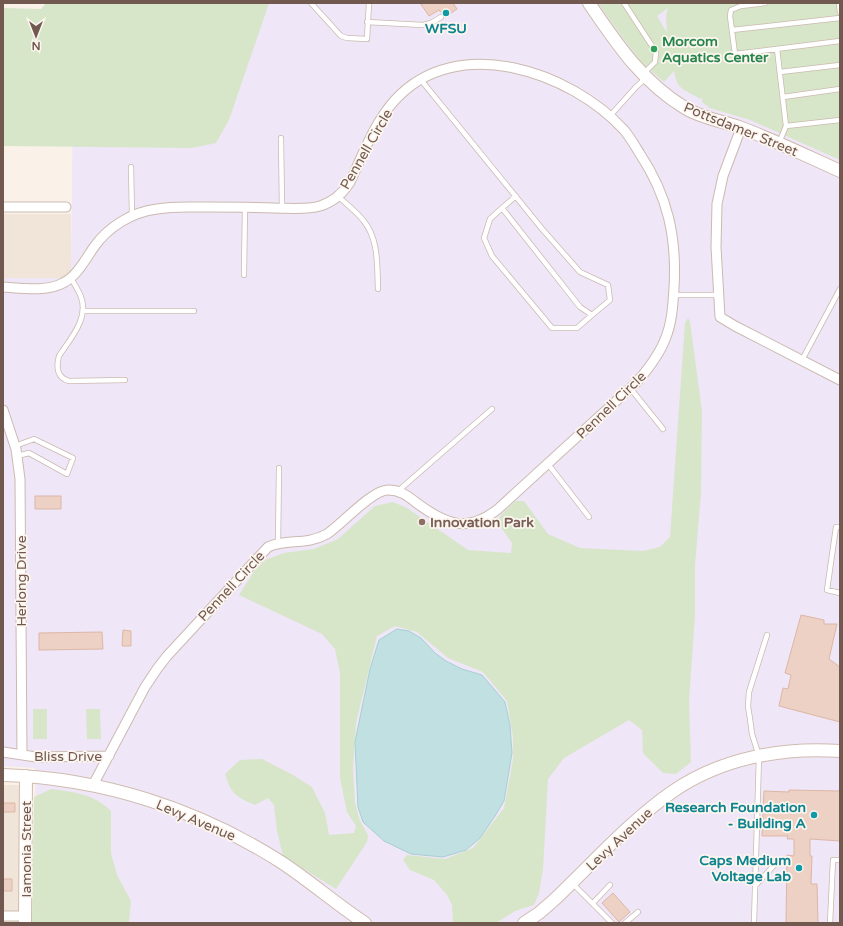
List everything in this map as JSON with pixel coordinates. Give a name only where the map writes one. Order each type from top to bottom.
[{"type":"street","name":"Pottsdamer Street","points":[[589,3],[624,54],[644,76],[672,100],[686,109],[700,115],[741,128],[840,171]]},
{"type":"street","name":"Pennell Circle","points":[[3,288],[50,287],[63,283],[78,270],[102,237],[118,224],[132,216],[155,209],[168,207],[282,208],[319,206],[338,196],[344,191],[350,182],[375,130],[396,99],[421,80],[440,71],[467,65],[480,64],[510,67],[533,74],[572,89],[583,95],[625,132],[650,170],[659,188],[670,224],[674,252],[674,295],[670,325],[660,350],[646,372],[630,388],[498,510],[483,520],[457,523],[447,521],[438,517],[398,491],[386,490],[380,492],[334,529],[321,537],[308,541],[278,543],[264,550],[162,662],[148,682],[94,785]]},
{"type":"street","points":[[741,128],[722,176],[717,204],[716,234],[720,316],[735,326],[840,380]]},
{"type":"street","points":[[3,207],[66,207]]},
{"type":"street","name":"Herlong Drive","points":[[3,410],[15,446],[20,479],[22,755]]},
{"type":"street","name":"Levy Avenue","points":[[524,923],[539,913],[572,883],[645,813],[673,792],[712,770],[734,762],[759,756],[798,750],[840,751]]},
{"type":"street","name":"Bliss Drive","points":[[3,752],[36,757],[109,756]]},
{"type":"street","name":"Levy Avenue","points":[[3,775],[26,776],[94,785],[161,804],[205,821],[282,863],[365,923]]},
{"type":"street","name":"Iamonia Street","points":[[25,919],[26,776]]},
{"type":"street","points":[[3,916],[25,919]]},
{"type":"lane","points":[[311,3],[341,36],[347,38],[366,39],[369,3]]},
{"type":"lane","points":[[609,117],[636,87],[655,62],[656,52],[624,3]]},
{"type":"lane","points":[[765,3],[741,6],[731,10],[730,16],[735,54],[840,41]]},
{"type":"lane","points":[[839,3],[840,12]]},
{"type":"lane","points":[[368,22],[424,25],[441,17]]},
{"type":"lane","points":[[732,30],[840,18]]},
{"type":"lane","points":[[777,49],[786,126],[779,144]]},
{"type":"lane","points":[[780,72],[840,65]]},
{"type":"lane","points":[[421,80],[516,196],[543,230],[580,272],[608,285],[610,300],[577,328],[552,328],[492,256],[484,238],[490,219],[516,196]]},
{"type":"lane","points":[[783,97],[840,90]]},
{"type":"lane","points":[[786,126],[840,120]]},
{"type":"lane","points":[[281,138],[282,208]]},
{"type":"lane","points":[[131,167],[132,216]]},
{"type":"lane","points":[[338,196],[363,220],[373,236],[376,250],[378,289]]},
{"type":"lane","points":[[244,275],[245,207]]},
{"type":"lane","points":[[502,208],[580,307],[592,315]]},
{"type":"lane","points":[[70,278],[81,297],[83,311],[80,322],[59,356],[58,368],[61,377],[69,381],[125,380]]},
{"type":"lane","points":[[802,360],[840,289]]},
{"type":"lane","points":[[674,295],[718,295]]},
{"type":"lane","points":[[83,311],[194,311]]},
{"type":"lane","points":[[630,388],[663,429]]},
{"type":"lane","points":[[398,491],[492,409]]},
{"type":"lane","points":[[15,446],[34,439],[73,458],[67,474],[29,453],[17,456]]},
{"type":"lane","points":[[548,464],[589,517]]},
{"type":"lane","points":[[278,543],[279,468]]},
{"type":"lane","points":[[840,527],[836,527],[827,590],[840,593]]},
{"type":"lane","points":[[754,923],[759,756],[752,734],[748,706],[749,692],[767,635]]},
{"type":"lane","points":[[755,886],[779,860]]},
{"type":"lane","points":[[830,923],[833,860],[840,860]]},
{"type":"lane","points":[[572,883],[612,923]]},
{"type":"lane","points":[[592,903],[610,885]]},
{"type":"lane","points":[[625,923],[638,912]]},
{"type":"shaded area","name":"Innovation Park","points":[[74,3],[840,3],[840,923],[37,923],[35,768],[3,766],[3,278],[62,278],[71,270]]},
{"type":"shaded area","points":[[3,214],[71,214],[71,270],[68,274],[62,278],[3,278]]},
{"type":"shaded area","points":[[3,785],[17,785],[21,787],[24,923],[3,923]]},
{"type":"green space","points":[[46,3],[269,3],[229,120],[216,143],[192,148],[3,146],[3,8],[41,9]]},
{"type":"green space","points":[[598,3],[840,3],[840,160],[750,120],[710,108],[702,102],[702,97],[700,99],[682,89],[675,78],[674,71],[664,82],[642,63]],"holes":[[[668,8],[666,15],[667,33],[657,16]]]},
{"type":"green space","points":[[688,318],[690,322],[702,411],[701,492],[695,565],[695,615],[689,701],[691,762],[676,774],[663,773],[643,753],[642,730],[629,720],[564,758],[548,779],[543,869],[539,893],[534,905],[515,911],[496,923],[453,923],[452,905],[447,895],[434,880],[410,870],[403,860],[407,855],[445,859],[473,848],[504,808],[513,760],[513,737],[507,701],[483,672],[448,658],[417,632],[395,626],[377,636],[356,723],[353,768],[355,803],[360,821],[368,835],[367,842],[336,889],[283,856],[277,831],[274,805],[268,798],[255,805],[243,800],[235,794],[230,786],[225,774],[240,760],[262,759],[312,787],[325,813],[329,835],[354,833],[356,826],[347,812],[340,778],[340,673],[335,649],[322,634],[239,595],[255,570],[265,560],[284,553],[314,549],[338,539],[375,506],[393,502],[407,508],[468,550],[511,553],[512,543],[502,529],[499,517],[515,501],[524,501],[548,534],[580,548],[643,551],[660,547],[670,537],[685,323]]},
{"type":"green space","points":[[33,709],[47,709],[47,739],[33,739]]},
{"type":"green space","points":[[86,709],[100,709],[101,739],[87,739]]},
{"type":"green space","points":[[51,789],[91,797],[111,811],[111,853],[117,875],[131,901],[129,923],[32,923],[34,797]]},
{"type":"water","points":[[397,629],[409,631],[421,638],[435,653],[446,661],[462,669],[482,675],[505,702],[510,725],[512,753],[504,801],[480,838],[466,850],[443,857],[411,854],[384,841],[363,822],[358,807],[355,742],[370,669],[379,640]]},
{"type":"building","name":"WFSU","points":[[420,3],[453,3],[457,9],[445,17],[439,10],[429,16]]},
{"type":"building","points":[[35,496],[61,496],[61,509],[35,509]]},
{"type":"building","points":[[801,615],[824,620],[824,624],[837,624],[829,659],[840,667],[840,722],[779,706],[783,688],[788,689],[791,675],[785,673]]},
{"type":"building","points":[[123,630],[131,631],[131,646],[122,646]]},
{"type":"building","points":[[102,632],[103,649],[39,650],[39,633]]},
{"type":"building","points":[[789,790],[840,791],[840,841],[810,839],[810,856],[812,856],[811,884],[817,884],[818,923],[786,923],[787,855],[794,856],[794,839],[787,839],[788,836],[762,836],[764,791],[789,792]]},
{"type":"building","points":[[3,803],[15,803],[15,812],[3,812]]},
{"type":"building","points":[[3,879],[12,879],[12,891],[3,891]]},
{"type":"building","points":[[613,893],[630,912],[619,922],[602,903]]},
{"type":"place","name":"WFSU","points":[[446,13]]},
{"type":"place","name":"Morcom Aquatics Center","points":[[654,49]]},
{"type":"place","name":"Innovation Park","points":[[422,522]]},
{"type":"place","name":"Research Foundation - Building A","points":[[814,815]]},
{"type":"place","name":"Caps Medium Voltage Lab","points":[[799,868]]}]
